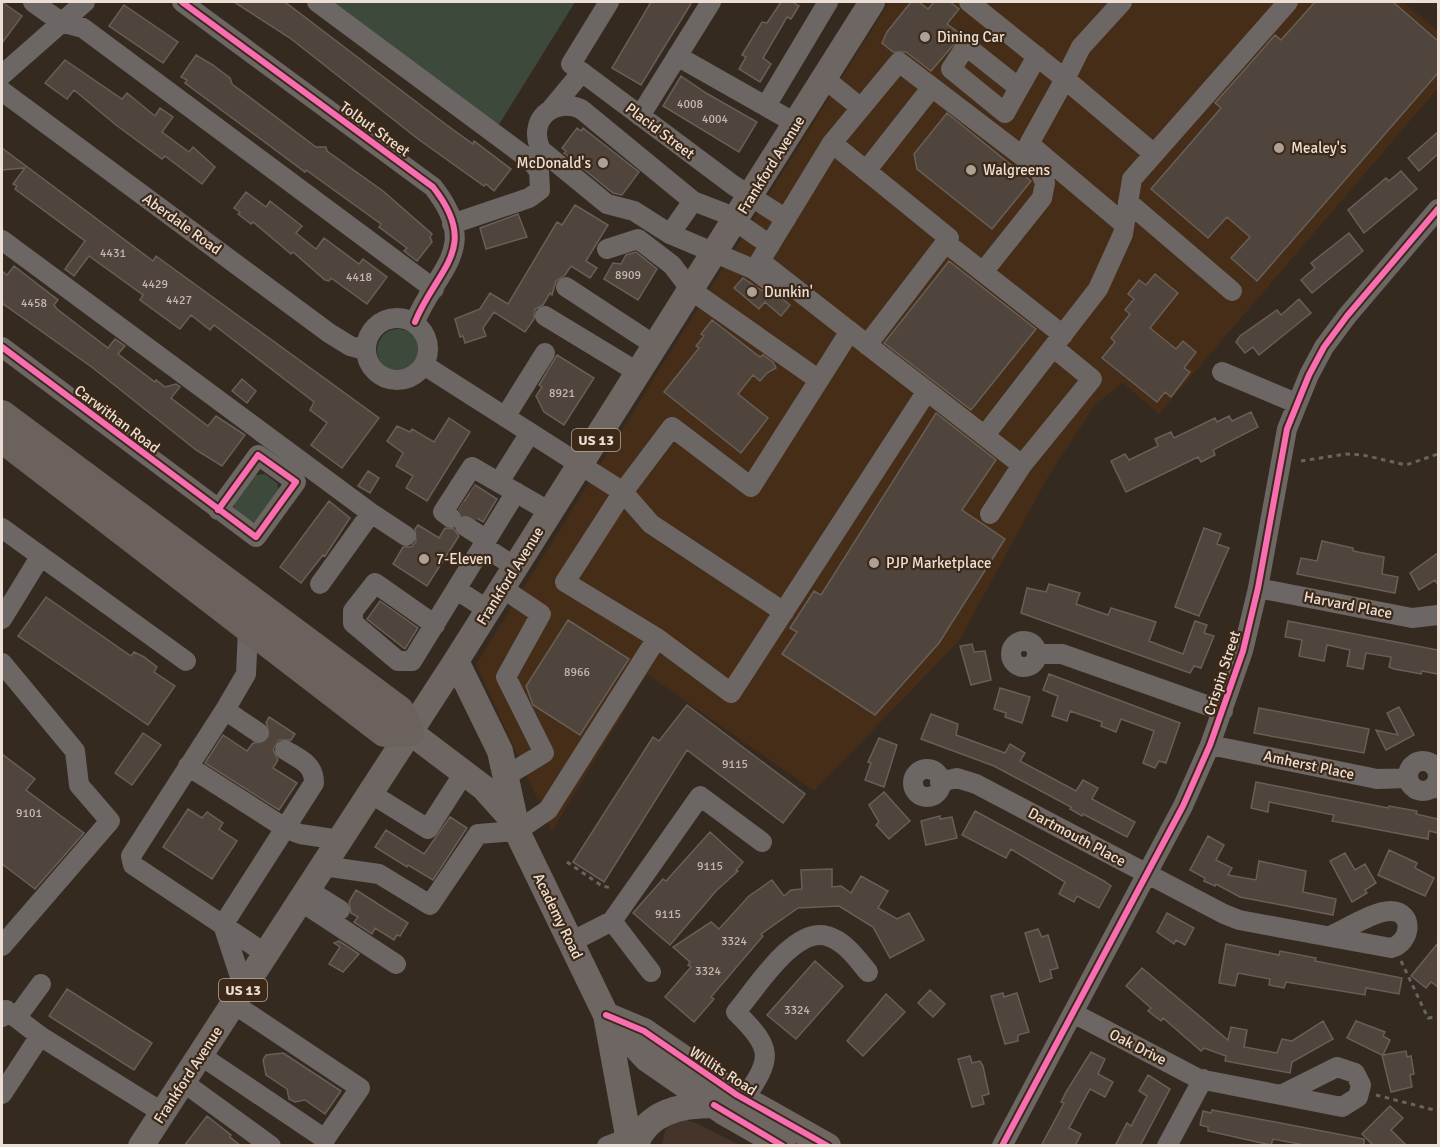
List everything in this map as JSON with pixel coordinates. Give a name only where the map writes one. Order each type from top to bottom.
[{"type":"highway","points":[[2,414],[400,710],[410,732],[384,733],[2,439]]},
{"type":"main road","name":"Frankford Avenue","points":[[141,1146],[456,661],[872,2]]},
{"type":"main road","points":[[456,661],[500,751],[517,831]]},
{"type":"main road","name":"Academy Road","points":[[410,732],[503,806],[517,831],[606,1016],[625,1144]]},
{"type":"main road","points":[[606,1016],[647,1059],[714,1105],[783,1146]]},
{"type":"main road","name":"Willits Road","points":[[606,1016],[644,1032],[744,1099],[828,1146]]},
{"type":"main road","points":[[625,1144],[665,1113],[686,1106],[714,1105]]},
{"type":"street","points":[[33,2],[61,22],[82,28],[434,289]]},
{"type":"street","points":[[2,75],[85,2]]},
{"type":"street","name":"Tolbut Street","points":[[182,2],[433,187],[447,207],[453,224],[454,245],[448,266],[415,322]]},
{"type":"street","points":[[317,2],[530,160],[539,171],[540,190],[529,198],[453,224]]},
{"type":"street","points":[[609,2],[576,68],[552,108],[538,121],[537,141],[541,150],[607,204],[634,211],[670,234],[753,268],[805,310],[832,317]]},
{"type":"street","points":[[640,116],[711,2]]},
{"type":"street","points":[[770,99],[828,2]]},
{"type":"street","points":[[969,2],[1154,154]]},
{"type":"street","points":[[982,2],[991,19]]},
{"type":"street","points":[[1122,2],[1082,47],[1029,144],[1124,224]]},
{"type":"street","points":[[985,435],[1098,289],[1124,224],[1132,179],[1288,2]]},
{"type":"street","points":[[677,56],[797,124]]},
{"type":"street","points":[[1019,88],[1037,56]]},
{"type":"street","points":[[983,272],[1038,204],[1045,191],[1043,176],[1039,169],[899,62],[832,143],[760,261],[1023,465]]},
{"type":"street","name":"Placid Street","points":[[576,68],[786,219]]},
{"type":"street","points":[[825,79],[861,108]]},
{"type":"street","points":[[867,171],[932,87]]},
{"type":"street","name":"Aberdale Road","points":[[2,91],[329,333],[350,346],[365,350]]},
{"type":"street","points":[[552,108],[562,105],[581,109],[693,201],[736,220],[770,245]]},
{"type":"street","points":[[832,143],[949,238],[867,345]]},
{"type":"street","points":[[670,234],[693,201]]},
{"type":"street","points":[[1128,202],[1232,291]]},
{"type":"street","name":"Crispin Street","points":[[1002,1146],[1148,874],[1183,806],[1210,745],[1243,651],[1258,588],[1282,449],[1296,403],[1324,347],[1347,316],[1438,209]]},
{"type":"street","points":[[607,249],[638,239],[672,265],[691,290],[819,380]]},
{"type":"street","points":[[2,240],[371,513],[406,536]]},
{"type":"street","points":[[945,243],[983,272],[1058,341],[1092,379],[1023,465],[990,514]]},
{"type":"street","points":[[566,287],[656,346]]},
{"type":"street","points":[[544,316],[639,373]]},
{"type":"street","points":[[398,317],[415,322],[423,330],[428,342],[429,354],[424,365],[416,374],[406,379],[395,380],[374,371],[365,350],[369,333],[381,321],[398,317]]},
{"type":"street","points":[[850,331],[751,487],[672,427],[622,492],[566,582],[657,638],[731,693],[927,391]]},
{"type":"street","name":"Carwithan Road","points":[[2,347],[256,537],[296,482]]},
{"type":"street","points":[[505,417],[545,353]]},
{"type":"street","points":[[424,365],[622,492],[651,524],[784,612]]},
{"type":"street","points":[[1222,372],[1296,403]]},
{"type":"street","points":[[435,625],[485,543],[498,486],[530,433]]},
{"type":"street","points":[[218,510],[258,455],[296,482],[314,471]]},
{"type":"street","points":[[506,776],[544,753],[506,677],[541,614],[509,577],[485,543],[443,512],[472,467],[498,486],[550,512]]},
{"type":"street","points":[[320,584],[371,513]]},
{"type":"street","points":[[2,528],[186,661]]},
{"type":"street","points":[[2,619],[40,557]]},
{"type":"street","name":"Harvard Place","points":[[1258,588],[1412,618],[1438,615]]},
{"type":"street","points":[[457,590],[488,610]]},
{"type":"street","points":[[248,630],[246,674],[131,856],[133,865],[266,954]]},
{"type":"street","points":[[323,866],[379,874],[430,905],[478,834],[517,831],[548,810],[657,638]]},
{"type":"street","points":[[1038,654],[1062,654],[1223,711]]},
{"type":"street","points":[[2,663],[75,751],[79,785],[110,821],[2,946]]},
{"type":"street","points":[[225,710],[259,733]]},
{"type":"street","name":"Amherst Place","points":[[1210,745],[1377,779],[1408,778]]},
{"type":"street","points":[[200,1055],[325,1139],[360,1088],[239,996],[223,925],[314,783],[314,773],[308,764],[285,750]]},
{"type":"street","points":[[1427,762],[1432,764],[1437,780],[1430,789],[1432,795],[1414,788],[1408,778],[1411,767],[1415,764],[1427,762]]},
{"type":"street","points":[[188,766],[285,828],[300,834],[340,840]]},
{"type":"street","points":[[370,793],[428,829],[464,773]]},
{"type":"street","name":"Dartmouth Place","points":[[940,782],[957,778],[976,784],[1239,920],[1389,948]]},
{"type":"street","points":[[571,942],[612,921],[700,796],[762,842]]},
{"type":"street","points":[[304,896],[340,910]]},
{"type":"street","points":[[304,896],[396,964]]},
{"type":"street","points":[[1330,936],[1384,911],[1396,911],[1406,920],[1408,932],[1402,943],[1389,948]]},
{"type":"street","points":[[612,921],[651,972]]},
{"type":"street","points":[[744,1099],[764,1066],[765,1048],[752,1028],[736,1012],[793,945],[801,938],[814,934],[826,935],[849,950],[868,972]]},
{"type":"street","points":[[41,984],[7,1012],[40,1036],[163,1113]]},
{"type":"street","name":"Oak Drive","points":[[1072,1013],[1203,1079],[1342,1107],[1354,1102],[1360,1091]]},
{"type":"street","points":[[2,1094],[40,1036]]},
{"type":"street","points":[[1283,1094],[1337,1067],[1355,1073],[1360,1091]]},
{"type":"street","points":[[1167,1146],[1203,1079]]},
{"type":"street","points":[[183,1082],[271,1146]]},
{"type":"path","points":[[1301,460],[1346,454],[1406,465],[1438,454]]},
{"type":"path","points":[[567,862],[602,886],[612,888]]},
{"type":"path","points":[[1389,948],[1428,1018],[1438,1017]]},
{"type":"path","points":[[1360,1091],[1438,1111]]},
{"type":"shaded area","points":[[889,2],[1403,2],[1438,31],[1438,88],[1159,414],[1123,383],[1095,405],[1048,477],[959,641],[814,791],[647,674],[552,831],[476,664]]},
{"type":"shaded area","points":[[686,1120],[739,1145],[662,1145],[665,1131],[672,1123]]},
{"type":"green space","points":[[322,2],[575,2],[498,126]]},
{"type":"green space","points":[[398,329],[406,330],[413,335],[418,342],[418,358],[413,365],[406,370],[398,371],[390,370],[383,365],[378,358],[377,350],[378,342],[383,335],[390,330]]},
{"type":"green space","points":[[265,474],[277,483],[279,492],[257,521],[251,523],[234,510],[234,504],[255,475]]},
{"type":"building","points":[[2,2],[22,16],[2,43]]},
{"type":"building","points":[[234,2],[285,2],[444,123],[473,144],[474,141],[511,169],[494,191],[486,184],[484,186],[418,139],[290,38]]},
{"type":"building","points":[[651,2],[692,2],[641,85],[612,68]]},
{"type":"building","points":[[781,2],[793,2],[799,6],[791,19],[787,17],[763,58],[771,64],[760,82],[739,69],[746,57],[742,55],[762,22],[767,23]]},
{"type":"building","points":[[911,2],[919,2],[928,9],[934,2],[950,2],[959,9],[947,24],[962,35],[931,71],[906,52],[893,52],[882,43],[887,32]]},
{"type":"building","name":"Mealey's","points":[[1315,2],[1393,2],[1438,41],[1438,73],[1257,281],[1231,258],[1250,237],[1227,217],[1208,238],[1151,189],[1221,108],[1215,103],[1275,35],[1281,40]]},
{"type":"building","points":[[124,5],[178,42],[163,63],[109,26]]},
{"type":"building","points":[[196,55],[230,78],[232,84],[316,147],[326,147],[327,151],[383,191],[432,234],[430,237],[432,242],[417,261],[404,251],[407,248],[379,227],[381,224],[306,170],[305,172],[185,83],[187,80],[181,77]]},
{"type":"building","points":[[65,60],[122,99],[127,93],[155,116],[160,108],[173,117],[162,132],[189,152],[193,147],[215,167],[202,184],[165,156],[162,159],[74,90],[67,99],[45,83]]},
{"type":"building","points":[[681,76],[757,122],[739,152],[663,106]]},
{"type":"building","points":[[947,113],[1031,181],[992,229],[917,169],[914,154]]},
{"type":"building","points":[[577,128],[581,131],[583,128],[639,172],[622,195],[613,193],[564,153],[566,151],[562,148]]},
{"type":"building","points":[[1438,132],[1438,154],[1419,171],[1408,158]]},
{"type":"building","points":[[2,148],[153,261],[156,256],[379,418],[342,468],[311,445],[327,423],[310,410],[314,402],[214,325],[210,330],[191,315],[180,329],[140,300],[143,295],[89,256],[74,276],[65,269],[85,241],[15,189],[17,186],[13,184],[25,168],[2,170]]},
{"type":"building","points":[[1401,171],[1417,189],[1364,233],[1348,210],[1386,178],[1389,181]]},
{"type":"building","points":[[246,192],[266,207],[270,201],[302,226],[296,233],[316,249],[324,238],[359,264],[363,259],[387,277],[367,304],[331,278],[329,281],[325,280],[293,252],[291,254],[253,222],[251,224],[238,214],[240,212],[234,208]]},
{"type":"building","points":[[575,205],[608,225],[586,261],[597,268],[590,278],[571,266],[565,275],[556,281],[552,295],[550,293],[543,305],[535,309],[534,319],[525,332],[494,312],[483,328],[486,336],[465,343],[463,336],[460,337],[455,319],[480,309],[490,293],[508,304],[557,222],[562,225]]},
{"type":"building","points":[[518,214],[527,237],[486,249],[480,228]]},
{"type":"building","points":[[1349,233],[1363,251],[1312,293],[1301,280],[1315,268],[1311,263]]},
{"type":"building","points":[[636,252],[657,269],[638,300],[604,279],[613,263],[621,264],[626,255]]},
{"type":"building","points":[[949,261],[1036,329],[971,410],[884,343]]},
{"type":"building","points":[[14,266],[58,300],[54,305],[57,309],[108,348],[115,339],[125,346],[118,354],[155,382],[156,380],[165,387],[176,384],[180,387],[171,398],[208,426],[216,416],[245,435],[222,466],[196,450],[93,368],[2,303],[2,271],[7,275]]},
{"type":"building","points":[[1155,274],[1178,293],[1150,328],[1176,349],[1183,341],[1196,352],[1184,368],[1190,372],[1171,397],[1165,392],[1157,402],[1102,358],[1115,342],[1111,338],[1130,314],[1125,310],[1134,299],[1128,294],[1139,280],[1146,285]]},
{"type":"building","points":[[743,278],[761,290],[773,291],[790,305],[781,316],[765,302],[759,309],[734,288]]},
{"type":"building","points":[[1299,299],[1311,313],[1259,355],[1253,347],[1245,353],[1236,342],[1240,336],[1277,310],[1281,315]]},
{"type":"building","points":[[712,320],[760,357],[763,355],[773,362],[776,368],[760,381],[753,375],[738,394],[768,418],[741,453],[664,392],[699,348],[696,346],[704,336],[701,334]]},
{"type":"building","points":[[557,355],[594,378],[564,425],[544,412],[536,396],[542,387],[539,385]]},
{"type":"building","points":[[242,379],[256,391],[247,403],[232,391]]},
{"type":"building","points":[[1251,412],[1258,427],[1213,450],[1215,455],[1201,462],[1198,457],[1126,492],[1111,461],[1125,454],[1129,460],[1158,446],[1155,439],[1171,432],[1174,438],[1215,418],[1217,422],[1229,416],[1232,421]]},
{"type":"building","points":[[936,413],[996,460],[962,510],[1005,539],[939,643],[875,715],[782,654],[797,632],[790,628],[814,591],[821,595]]},
{"type":"building","points":[[449,418],[470,432],[427,501],[406,488],[413,476],[396,466],[403,453],[387,441],[397,426],[410,432],[412,429],[434,442]]},
{"type":"building","points":[[368,471],[379,478],[370,493],[358,486]]},
{"type":"building","points":[[475,485],[497,499],[483,522],[472,515],[462,515],[459,509]]},
{"type":"building","points":[[329,501],[350,518],[325,556],[323,555],[301,583],[280,567]]},
{"type":"building","points":[[418,525],[439,538],[445,528],[454,529],[459,536],[427,586],[393,564],[403,547],[411,547],[416,542],[415,529]]},
{"type":"building","points":[[1204,528],[1221,534],[1217,544],[1229,548],[1199,616],[1175,607]]},
{"type":"building","points":[[1322,541],[1353,548],[1353,551],[1384,557],[1382,574],[1398,577],[1395,593],[1297,574],[1301,558],[1317,561]]},
{"type":"building","points":[[1438,553],[1438,585],[1435,580],[1419,590],[1410,573]]},
{"type":"building","points":[[1049,584],[1080,593],[1076,604],[1108,615],[1111,608],[1156,622],[1149,641],[1183,654],[1195,621],[1207,625],[1204,633],[1214,636],[1201,668],[1194,666],[1190,673],[1021,613],[1027,588],[1046,592]]},
{"type":"building","points":[[46,597],[131,656],[134,652],[144,657],[157,667],[154,672],[175,686],[148,725],[18,636]]},
{"type":"building","points":[[380,601],[418,628],[405,649],[367,619]]},
{"type":"building","points":[[568,620],[629,659],[580,735],[533,705],[526,686]]},
{"type":"building","points":[[1288,621],[1438,650],[1438,674],[1422,671],[1421,674],[1394,669],[1389,667],[1391,657],[1366,653],[1363,669],[1347,666],[1350,650],[1327,645],[1324,661],[1299,656],[1302,640],[1285,637]]},
{"type":"building","points":[[972,644],[974,652],[985,651],[991,680],[971,685],[960,646]]},
{"type":"building","points":[[1049,674],[1180,723],[1166,763],[1159,761],[1155,768],[1143,763],[1154,731],[1121,719],[1116,732],[1101,726],[1102,722],[1070,711],[1067,721],[1052,716],[1058,696],[1043,690]]},
{"type":"building","points":[[1000,688],[1030,697],[1022,723],[1005,717],[1006,713],[994,709]]},
{"type":"building","points":[[687,705],[805,794],[783,823],[687,750],[604,882],[573,862],[653,737],[659,741]]},
{"type":"building","points":[[1399,707],[1414,735],[1386,750],[1376,730],[1398,735],[1387,713]]},
{"type":"building","points":[[1259,708],[1369,729],[1364,753],[1254,733]]},
{"type":"building","points":[[931,714],[958,724],[956,735],[1005,753],[1010,744],[1025,753],[1020,761],[1076,791],[1083,780],[1098,788],[1092,799],[1135,822],[1127,837],[1083,814],[1082,816],[1070,809],[1071,807],[994,766],[921,739]]},
{"type":"building","points":[[269,717],[295,734],[291,740],[279,740],[273,749],[278,760],[273,768],[297,783],[279,810],[205,763],[223,735],[247,751],[253,743],[265,743],[271,734],[266,723]]},
{"type":"building","points":[[143,733],[161,745],[132,785],[115,773]]},
{"type":"building","points":[[879,738],[897,745],[884,787],[865,780],[871,763],[868,762]]},
{"type":"building","points":[[2,754],[35,779],[26,790],[84,833],[35,889],[2,864]]},
{"type":"building","points":[[1256,782],[1388,808],[1389,806],[1417,811],[1416,814],[1438,819],[1438,833],[1429,831],[1428,839],[1332,821],[1334,815],[1269,802],[1268,812],[1251,808]]},
{"type":"building","points":[[884,792],[910,821],[889,839],[876,825],[879,822],[869,805]]},
{"type":"building","points":[[188,809],[202,818],[207,812],[223,823],[219,829],[237,841],[212,879],[163,847]]},
{"type":"building","points":[[975,811],[1111,886],[1099,908],[1077,896],[1074,902],[1059,894],[1065,882],[1011,849],[1006,858],[962,835]]},
{"type":"building","points":[[940,816],[940,819],[952,817],[957,838],[926,845],[921,821]]},
{"type":"building","points":[[450,817],[467,828],[433,880],[375,847],[386,830],[424,854]]},
{"type":"building","points":[[710,832],[743,862],[736,870],[738,871],[716,891],[670,945],[633,913],[663,879],[666,881]]},
{"type":"building","points":[[1208,836],[1224,845],[1216,860],[1232,868],[1228,875],[1256,880],[1259,861],[1306,871],[1303,892],[1336,899],[1333,915],[1240,897],[1216,884],[1215,886],[1204,881],[1205,878],[1190,870]]},
{"type":"building","points":[[1389,850],[1417,863],[1415,868],[1434,878],[1425,896],[1378,875]]},
{"type":"building","points":[[1345,853],[1355,870],[1365,864],[1376,883],[1365,890],[1367,893],[1352,902],[1330,861]]},
{"type":"building","points":[[832,869],[832,887],[841,886],[851,893],[861,876],[888,891],[878,908],[897,919],[909,913],[924,940],[890,958],[873,927],[839,906],[798,908],[761,934],[763,936],[711,997],[714,999],[694,1022],[665,997],[691,967],[688,965],[690,962],[673,947],[711,922],[719,929],[749,896],[772,880],[784,896],[791,890],[802,889],[801,870]]},
{"type":"building","points":[[356,890],[408,923],[400,936],[397,935],[394,940],[375,928],[372,934],[354,922],[358,917],[351,913],[349,902]]},
{"type":"building","points":[[1167,913],[1194,928],[1185,945],[1176,940],[1174,944],[1157,932]]},
{"type":"building","points":[[1038,929],[1042,937],[1048,935],[1058,968],[1050,970],[1052,978],[1040,982],[1025,933]]},
{"type":"building","points":[[339,941],[359,954],[343,972],[329,964],[340,947],[334,943]]},
{"type":"building","points":[[1438,943],[1438,987],[1431,982],[1426,988],[1411,976]]},
{"type":"building","points":[[1226,944],[1279,955],[1280,951],[1316,958],[1315,961],[1402,978],[1399,994],[1366,988],[1365,995],[1286,982],[1284,988],[1269,985],[1270,979],[1238,973],[1235,986],[1219,983]]},
{"type":"building","points":[[815,961],[843,986],[796,1039],[767,1015]]},
{"type":"building","points":[[1142,968],[1228,1040],[1231,1027],[1247,1030],[1244,1047],[1277,1053],[1282,1039],[1292,1041],[1323,1021],[1333,1039],[1292,1062],[1290,1073],[1225,1061],[1226,1056],[1204,1048],[1201,1051],[1163,1018],[1161,1021],[1148,1011],[1151,1008],[1126,986]]},
{"type":"building","points":[[67,989],[152,1043],[134,1070],[49,1016]]},
{"type":"building","points":[[930,990],[945,1004],[933,1017],[918,1003]]},
{"type":"building","points":[[1003,993],[1004,997],[1017,993],[1029,1032],[1018,1035],[1018,1041],[1005,1044],[991,996]]},
{"type":"building","points":[[886,994],[905,1012],[863,1056],[847,1041]]},
{"type":"building","points":[[1356,1021],[1385,1032],[1383,1036],[1390,1040],[1383,1055],[1406,1051],[1407,1057],[1411,1056],[1414,1074],[1410,1075],[1412,1087],[1391,1092],[1382,1055],[1347,1038]]},
{"type":"building","points":[[1091,1052],[1105,1059],[1098,1074],[1113,1082],[1105,1097],[1090,1089],[1069,1128],[1081,1134],[1075,1146],[1041,1146],[1064,1103],[1061,1102],[1066,1092]]},
{"type":"building","points":[[283,1053],[341,1091],[325,1114],[305,1100],[295,1102],[289,1099],[287,1089],[266,1075],[263,1060],[266,1055]]},
{"type":"building","points":[[970,1056],[972,1063],[980,1061],[983,1066],[989,1094],[982,1096],[984,1104],[972,1107],[958,1059]]},
{"type":"building","points":[[1148,1075],[1170,1089],[1140,1146],[1115,1146],[1127,1123],[1131,1126],[1147,1096],[1139,1091]]},
{"type":"building","points":[[1390,1106],[1403,1118],[1391,1130],[1407,1146],[1374,1146],[1362,1134]]},
{"type":"building","points":[[1212,1110],[1364,1139],[1364,1146],[1310,1146],[1273,1139],[1271,1145],[1208,1131],[1208,1127],[1200,1125],[1203,1111],[1211,1113]]},
{"type":"building","points":[[207,1116],[231,1135],[230,1137],[241,1146],[184,1146]]},
{"type":"tunnel","points":[[461,524],[483,491]]},
{"type":"tunnel","points":[[259,733],[285,750]]},
{"type":"cycle path","points":[[182,2],[433,187],[447,208],[454,227],[454,243],[450,258],[415,322]]},
{"type":"cycle path","points":[[1002,1146],[1183,806],[1210,745],[1243,651],[1258,588],[1287,429],[1309,375],[1324,347],[1347,316],[1438,209]]},
{"type":"cycle path","points":[[2,347],[256,537],[296,482],[258,455],[218,510]]},
{"type":"cycle path","points":[[606,1015],[644,1031],[737,1095],[828,1146]]},
{"type":"cycle path","points":[[714,1105],[783,1146]]},
{"type":"place","name":"Dining Car","points":[[925,37]]},
{"type":"place","name":"Mealey's","points":[[1279,148]]},
{"type":"place","name":"McDonald's","points":[[603,163]]},
{"type":"place","name":"Walgreens","points":[[971,170]]},
{"type":"place","name":"Dunkin'","points":[[752,292]]},
{"type":"place","name":"7-Eleven","points":[[424,559]]},
{"type":"place","name":"PJP Marketplace","points":[[874,563]]}]
